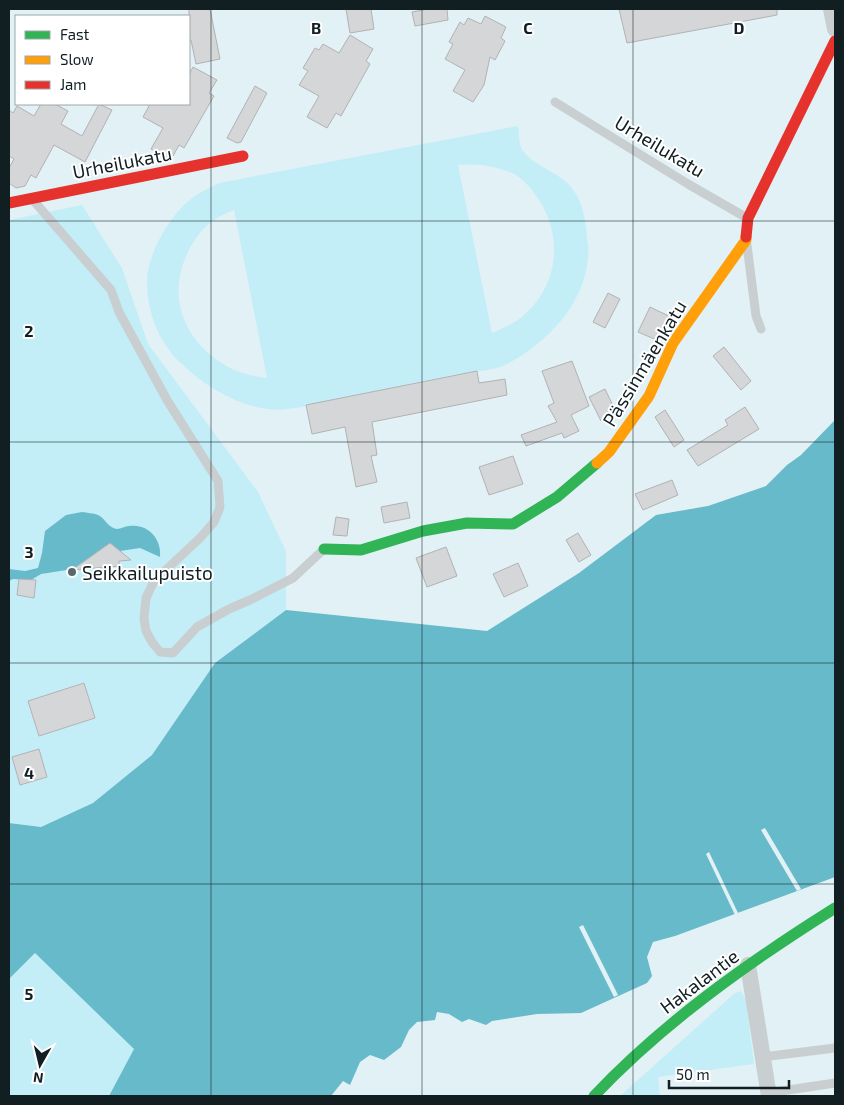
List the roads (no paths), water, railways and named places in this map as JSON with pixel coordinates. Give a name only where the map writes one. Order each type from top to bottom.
[{"type":"street","points":[[831,9],[835,29]]},
{"type":"street","points":[[746,240],[748,218],[835,41]]},
{"type":"street","name":"Urheilukatu","points":[[9,203],[94,184],[243,156]]},
{"type":"street","name":"Pässinmäenkatu","points":[[324,549],[361,550],[424,531],[467,523],[514,524],[557,496],[609,452],[648,396],[673,343],[746,240]]},
{"type":"street","name":"Hakalantie","points":[[594,1096],[666,1028],[748,965],[835,908]]},
{"type":"street","points":[[748,965],[768,1095]]},
{"type":"lane","name":"Urheilukatu","points":[[555,102],[680,179],[748,218]]},
{"type":"lane","points":[[31,198],[111,290],[119,312],[167,400],[218,481],[220,507],[214,522],[200,538],[156,579],[146,598],[144,619],[146,631],[160,652],[173,653],[197,627],[228,609],[293,578],[324,549]]},
{"type":"lane","points":[[746,240],[756,316],[760,329]]},
{"type":"lane","points":[[762,1057],[835,1048]]},
{"type":"lane","points":[[768,1095],[835,1083]]},
{"type":"water","points":[[835,420],[835,877],[675,936],[653,942],[647,957],[652,976],[647,983],[581,1013],[537,1014],[492,1021],[486,1025],[469,1019],[462,1022],[449,1014],[437,1012],[435,1020],[417,1022],[409,1030],[401,1047],[384,1060],[370,1055],[360,1062],[350,1085],[343,1081],[331,1096],[109,1096],[134,1049],[35,953],[9,979],[9,823],[41,827],[93,803],[152,755],[215,663],[286,610],[487,631],[579,573],[656,515],[708,506],[766,486],[787,465],[801,455]]},
{"type":"water","points":[[82,512],[98,515],[114,528],[136,526],[148,530],[159,544],[160,557],[140,548],[120,551],[110,543],[73,569],[41,574],[31,580],[13,579],[9,581],[9,569],[25,571],[38,568],[45,531],[66,515]]},
{"type":"place","name":"Seikkailupuisto","points":[[72,572]]}]
